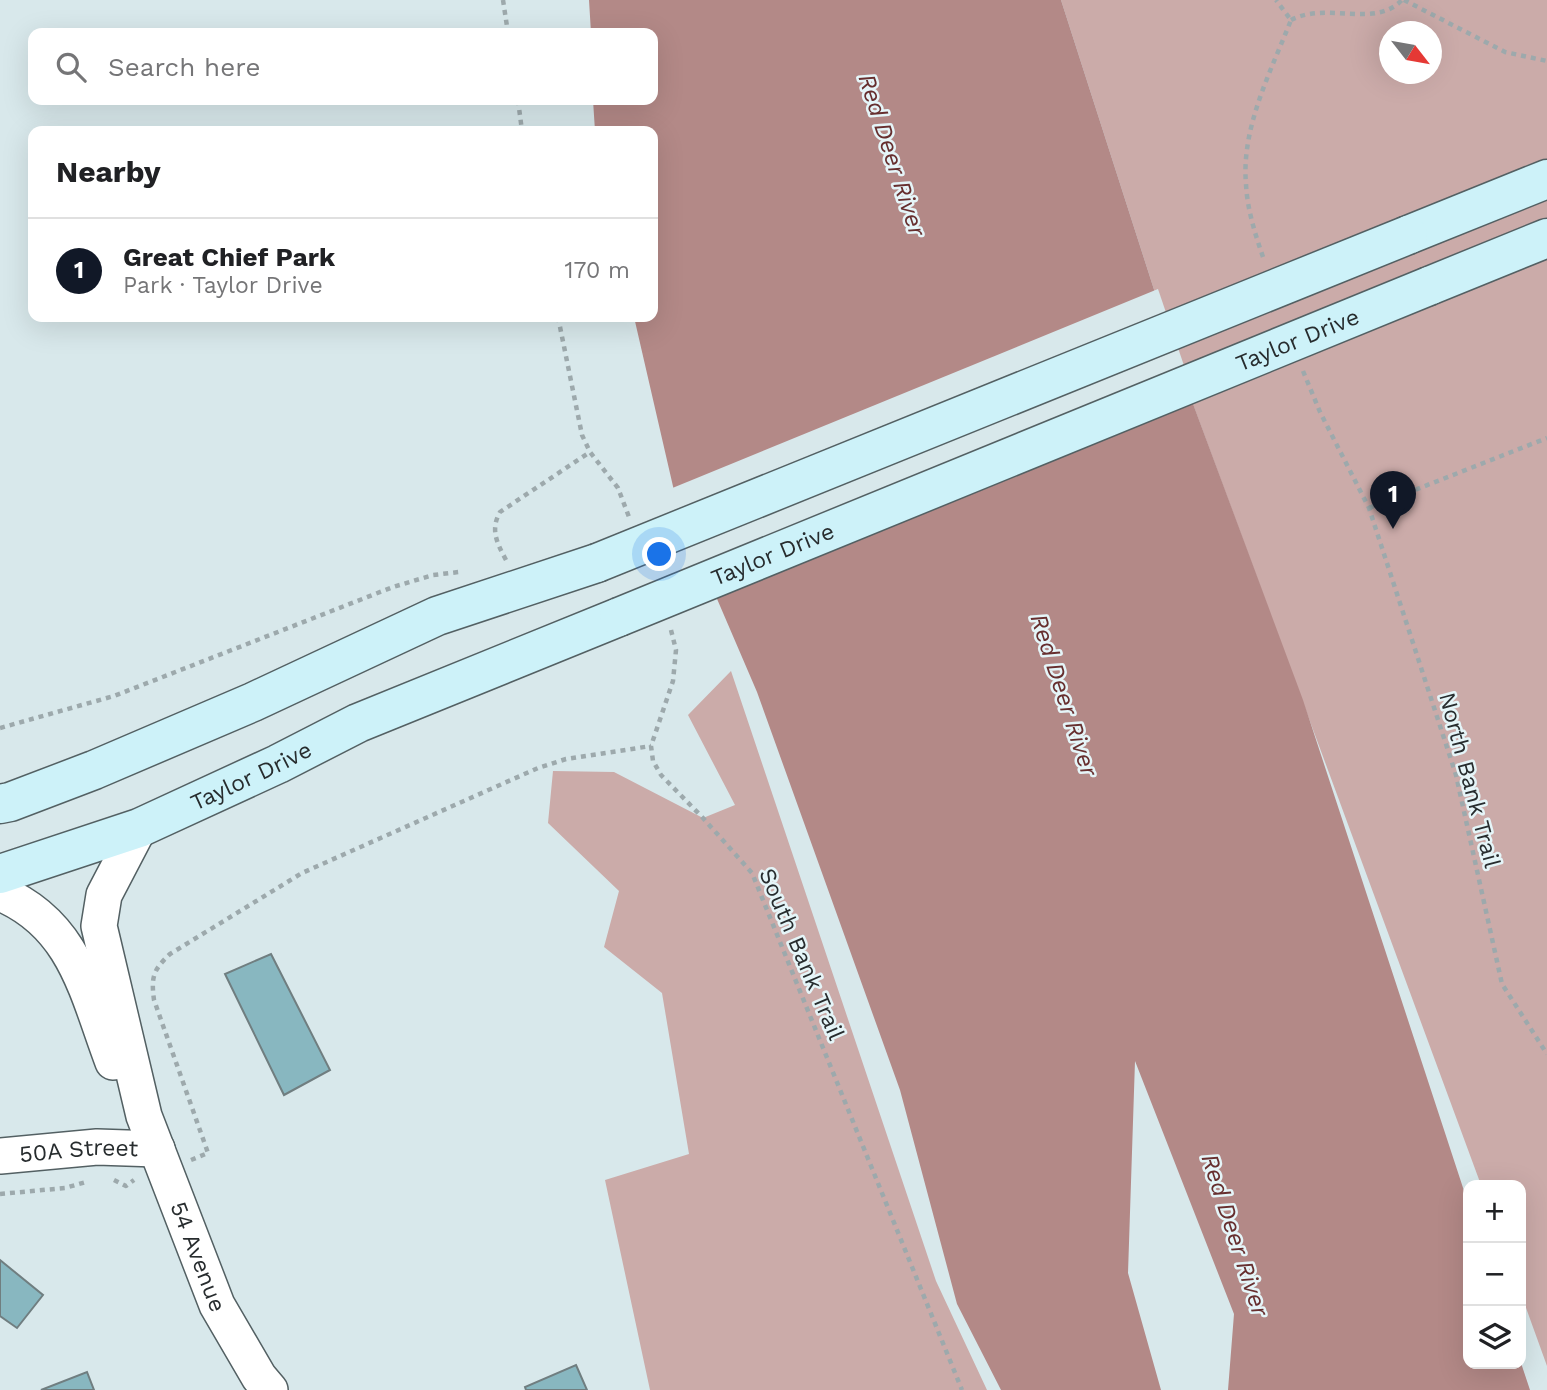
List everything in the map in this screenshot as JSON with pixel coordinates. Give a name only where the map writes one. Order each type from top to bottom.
[{"type":"main road","points":[[0,804],[94,770],[253,702],[437,616],[597,563],[1547,179]]},
{"type":"main road","name":"Taylor Drive","points":[[0,874],[139,828],[278,764],[358,723],[1547,238]]},
{"type":"street","points":[[139,828],[104,895],[99,926],[144,1116]]},
{"type":"street","points":[[0,893],[16,899],[40,915],[62,940],[75,962],[122,1088],[144,1116]]},
{"type":"street","name":"54 Avenue","points":[[144,1116],[217,1305],[248,1359],[270,1390]]},
{"type":"street","name":"50A Street","points":[[0,1156],[97,1147],[157,1149]]},
{"type":"path","points":[[503,0],[507,28]]},
{"type":"path","points":[[1276,0],[1291,20]]},
{"type":"path","points":[[1247,199],[1245,165],[1249,139],[1258,105],[1291,20],[1312,11],[1374,14],[1395,7],[1403,0],[1504,52],[1547,61]]},
{"type":"path","points":[[519,105],[522,126]]},
{"type":"path","points":[[559,322],[582,435],[590,452],[618,488],[632,525]]},
{"type":"path","name":"North Bank Trail","points":[[1547,438],[1369,508],[1456,775],[1502,984],[1547,1054]]},
{"type":"path","points":[[511,570],[494,533],[500,512],[590,452]]},
{"type":"path","points":[[0,727],[114,696],[393,587],[432,575],[464,572]]},
{"type":"path","points":[[194,1158],[208,1153],[154,1000],[151,982],[157,966],[170,954],[302,873],[538,768],[566,758],[651,746],[673,681],[676,650],[669,625]]},
{"type":"path","name":"South Bank Trail","points":[[651,746],[653,761],[661,775],[752,873],[962,1390]]},
{"type":"path","points":[[113,1179],[126,1186],[133,1180]]},
{"type":"path","points":[[0,1194],[65,1188],[89,1181]]},
{"type":"shaded area","points":[[1061,0],[1547,0],[1547,1366],[1526,1308],[1526,1180],[1479,1180],[1176,358]]},
{"type":"shaded area","points":[[731,671],[936,1281],[987,1390],[650,1390],[605,1180],[689,1154],[662,993],[604,947],[619,891],[548,823],[553,771],[614,772],[703,818],[735,805],[688,715]]},
{"type":"water","name":"Red Deer River","points":[[589,0],[1061,0],[1176,358],[1303,700],[1463,1188],[1463,1369],[1523,1369],[1530,1390],[1228,1390],[1234,1314],[1135,1061],[1128,1273],[1161,1390],[1001,1390],[957,1304],[900,1090],[757,692],[678,508],[635,322],[658,322],[658,126],[595,126],[593,105],[658,105],[658,28],[591,28]]},
{"type":"pier","points":[[1158,289],[1196,401],[713,599],[675,509],[670,489]]},
{"type":"building","points":[[271,954],[330,1070],[284,1095],[225,974]]},
{"type":"building","points":[[0,1260],[43,1295],[17,1328],[0,1316]]},
{"type":"building","points":[[576,1365],[587,1390],[526,1390],[525,1387]]},
{"type":"building","points":[[87,1372],[94,1390],[41,1390]]},
{"type":"place","name":"Great Chief Park","points":[[1393,529]]}]
